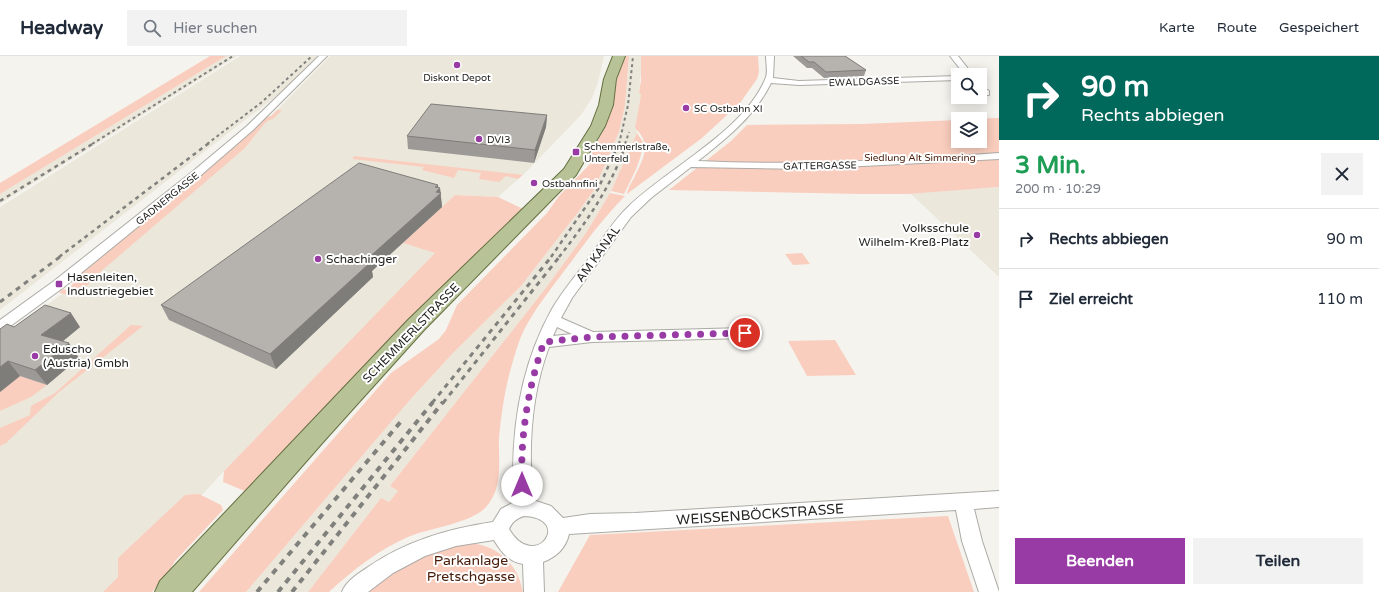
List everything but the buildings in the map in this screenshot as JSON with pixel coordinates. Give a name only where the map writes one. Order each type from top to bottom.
[{"type":"main road","name":"SCHEMMERLSTRASSE","points":[[171,592],[315,433],[416,325],[570,172],[598,126],[606,105],[610,79],[619,56]]},
{"type":"street","name":"GADNERGASSE","points":[[0,327],[59,284],[196,174],[250,128],[323,56]]},
{"type":"street","name":"AM KANAL","points":[[524,508],[521,473],[525,424],[534,369],[554,320],[574,287],[624,218],[651,192],[738,123],[759,98],[770,80],[772,66],[770,56]]},
{"type":"street","points":[[954,56],[963,68]]},
{"type":"street","name":"EWALDGASSE","points":[[770,80],[799,83],[951,78]]},
{"type":"street","name":"GATTERGASSE","points":[[688,164],[718,166],[832,166],[999,156]]},
{"type":"street","points":[[554,320],[592,337]]},
{"type":"street","points":[[544,342],[592,337],[745,333]]},
{"type":"street","name":"WEISSENBÖCKSTRASSE","points":[[558,527],[590,523],[635,522],[999,499]]},
{"type":"street","points":[[963,502],[972,541],[990,592]]},
{"type":"street","points":[[524,508],[538,509],[545,512],[552,518],[558,527],[558,540],[552,548],[542,555],[533,556],[520,554],[511,548],[501,536],[499,530],[504,518],[515,510],[524,508]]},
{"type":"street","points":[[352,592],[387,564],[432,543],[477,533],[499,530]]},
{"type":"street","points":[[533,556],[534,592]]},
{"type":"shaded area","points":[[226,56],[237,56],[0,204],[0,194]]},
{"type":"shaded area","points":[[240,56],[318,56],[280,93],[0,310],[0,207]]},
{"type":"shaded area","points":[[330,56],[604,56],[598,82],[592,98],[581,115],[526,172],[498,197],[455,195],[403,243],[436,253],[224,471],[112,592],[0,592],[0,339],[62,294],[244,144]]},
{"type":"shaded area","points":[[629,56],[641,56],[642,62],[639,92],[641,95],[635,128],[637,133],[611,191],[586,233],[545,289],[390,486],[398,491],[389,502],[381,498],[308,592],[246,592],[409,401],[453,353],[521,286],[579,211],[594,190],[619,132],[625,105]]},
{"type":"shaded area","name":"Volksschule Wilhelm-Kreß-Platz","points":[[999,187],[999,277],[910,193]]},
{"type":"green space","points":[[210,56],[226,56],[0,194],[0,183]]},
{"type":"green space","points":[[625,56],[629,56],[625,105],[619,132],[594,190],[521,286],[453,353],[409,401],[246,592],[199,592],[391,373],[439,339],[446,330],[457,305],[547,213],[559,196],[590,164],[588,162],[609,118],[619,69]]},
{"type":"green space","name":"SC Ostbahn XI","points":[[641,56],[758,56],[759,72],[757,79],[740,103],[702,138],[627,194],[629,186],[641,164],[645,151],[643,140],[635,128],[641,95],[639,92],[641,81]]},
{"type":"green space","points":[[277,110],[282,110],[273,119],[264,124],[245,148],[99,273],[105,274],[98,280],[94,279],[75,296],[59,293],[63,289],[66,290],[74,283],[68,281],[191,182]]},
{"type":"green space","name":"Siedlung Alt Simmering","points":[[987,118],[999,118],[999,187],[907,194],[669,190],[731,141],[747,125],[862,124],[951,120],[951,148],[987,148]]},
{"type":"green space","points":[[637,133],[643,142],[641,156],[636,169],[624,194],[611,191]]},
{"type":"green space","points":[[354,156],[523,175],[518,179],[506,176],[499,182],[479,179],[481,173],[458,170],[454,178],[422,170],[424,167],[352,159]]},
{"type":"green space","points":[[610,193],[625,196],[597,228],[531,317],[516,350],[503,406],[499,437],[498,482],[492,499],[486,507],[479,513],[461,521],[417,534],[397,542],[366,561],[329,592],[308,592],[381,498],[389,502],[398,491],[390,486],[545,289],[586,233]]},
{"type":"green space","points":[[455,195],[498,197],[525,210],[247,492],[223,482],[224,471],[435,253],[403,243]]},
{"type":"green space","points":[[802,253],[810,264],[793,265],[785,254]]},
{"type":"green space","points":[[131,325],[143,326],[59,392],[6,443],[0,446],[0,428],[30,415],[31,406],[55,393]]},
{"type":"green space","points":[[835,340],[856,375],[807,376],[788,341]]},
{"type":"green space","points":[[20,376],[47,385],[31,397],[0,411],[0,392]]},
{"type":"green space","points":[[199,494],[221,505],[223,510],[175,561],[166,576],[152,592],[103,592],[118,577],[118,558],[185,495]]},
{"type":"green space","points":[[948,516],[974,592],[558,592],[590,535]]},
{"type":"green space","name":"Parkanlage Pretschgasse","points":[[468,543],[488,547],[504,557],[516,572],[523,592],[364,592],[381,578],[431,552]]},
{"type":"railway","points":[[92,144],[233,56]]},
{"type":"railway","points":[[207,144],[262,102],[312,56]]},
{"type":"railway","points":[[619,144],[628,105],[633,56]]},
{"type":"railway","points":[[625,144],[629,132]]},
{"type":"railway","points":[[0,201],[94,143]]},
{"type":"railway","points":[[59,257],[209,143]]},
{"type":"railway","points":[[551,257],[598,189],[619,143]]},
{"type":"railway","points":[[559,257],[598,203],[614,173],[626,143]]},
{"type":"railway","points":[[0,302],[61,256]]},
{"type":"railway","points":[[432,403],[552,256]]},
{"type":"railway","points":[[443,403],[560,256]]},
{"type":"railway","points":[[278,592],[433,402]]},
{"type":"railway","points":[[292,592],[443,402]]},
{"type":"railway","points":[[257,592],[403,419]]},
{"type":"place","name":"Diskont Depot","points":[[457,65]]},
{"type":"place","name":"SC Ostbahn XI","points":[[686,108]]},
{"type":"place","name":"DVI3","points":[[479,139]]},
{"type":"place","name":"Schemmerlstraße, Unterfeld","points":[[576,152]]},
{"type":"place","name":"Ostbahnfini","points":[[534,183]]},
{"type":"place","name":"Volksschule Wilhelm-Kreß-Platz","points":[[977,235]]},
{"type":"place","name":"Schachinger","points":[[318,259]]},
{"type":"place","name":"Hasenleiten, Industriegebiet","points":[[59,284]]},
{"type":"place","name":"Eduscho (Austria) Gmbh","points":[[35,356]]},
{"type":"route","points":[[522,485],[521,473],[523,439],[529,395],[534,369],[544,342],[592,337],[745,333]]}]
